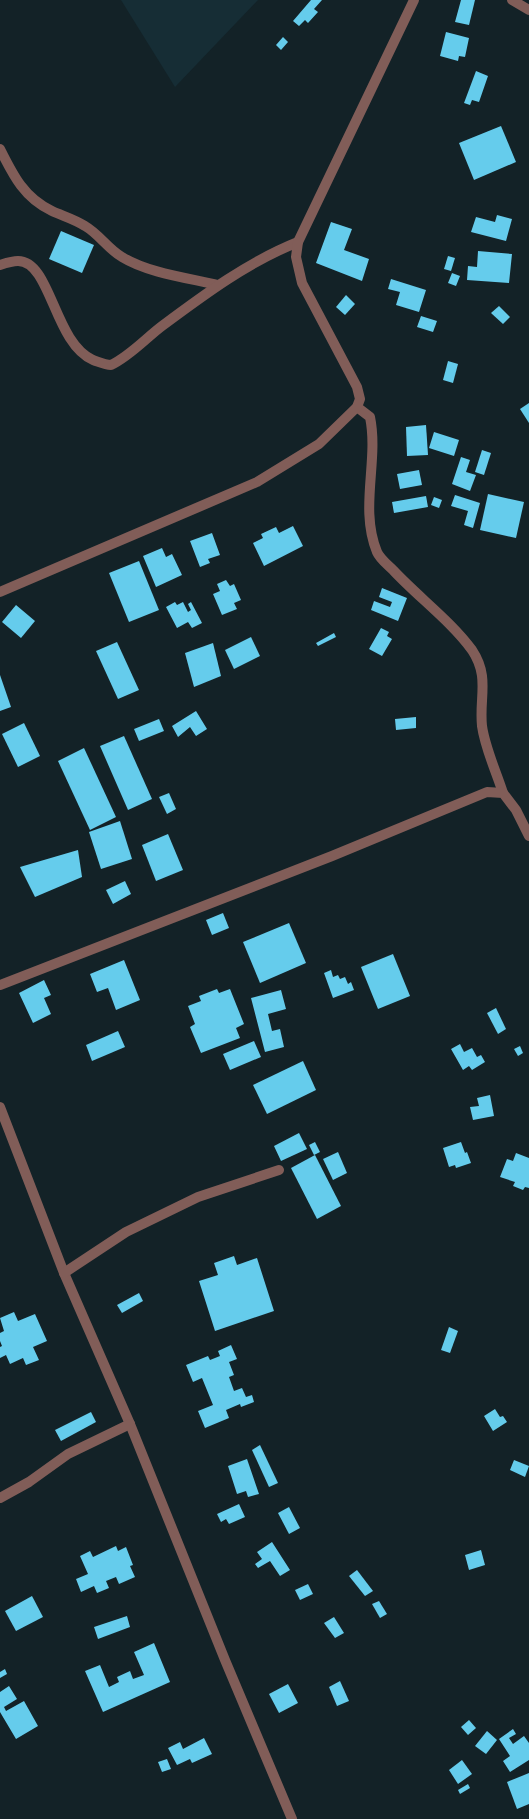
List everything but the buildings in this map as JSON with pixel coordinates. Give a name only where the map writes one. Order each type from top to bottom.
[{"type":"street","points":[[0,592],[256,482],[319,444],[357,407],[360,399],[357,386],[302,283],[296,257],[298,242],[414,0]]},
{"type":"street","points":[[512,0],[529,10]]},
{"type":"street","points":[[0,149],[12,174],[25,193],[38,203],[76,221],[94,232],[120,256],[153,269],[218,285]]},
{"type":"street","points":[[0,265],[19,260],[31,265],[45,284],[69,339],[79,352],[108,365],[121,359],[152,333],[218,285],[271,253],[298,242]]},
{"type":"street","points":[[357,407],[370,417],[373,429],[368,503],[370,527],[377,554],[418,596],[451,626],[471,649],[481,665],[483,676],[482,727],[503,793],[516,810],[529,836]]},
{"type":"street","points":[[0,985],[332,856],[487,792],[503,793]]},
{"type":"street","points":[[0,1107],[2,1118],[64,1273],[130,1424],[239,1695],[292,1819]]},
{"type":"street","points":[[64,1273],[126,1232],[198,1198],[279,1170]]},
{"type":"street","points":[[0,1498],[29,1482],[68,1454],[130,1424]]},
{"type":"shaded area","points":[[121,0],[258,0],[175,87]]}]
